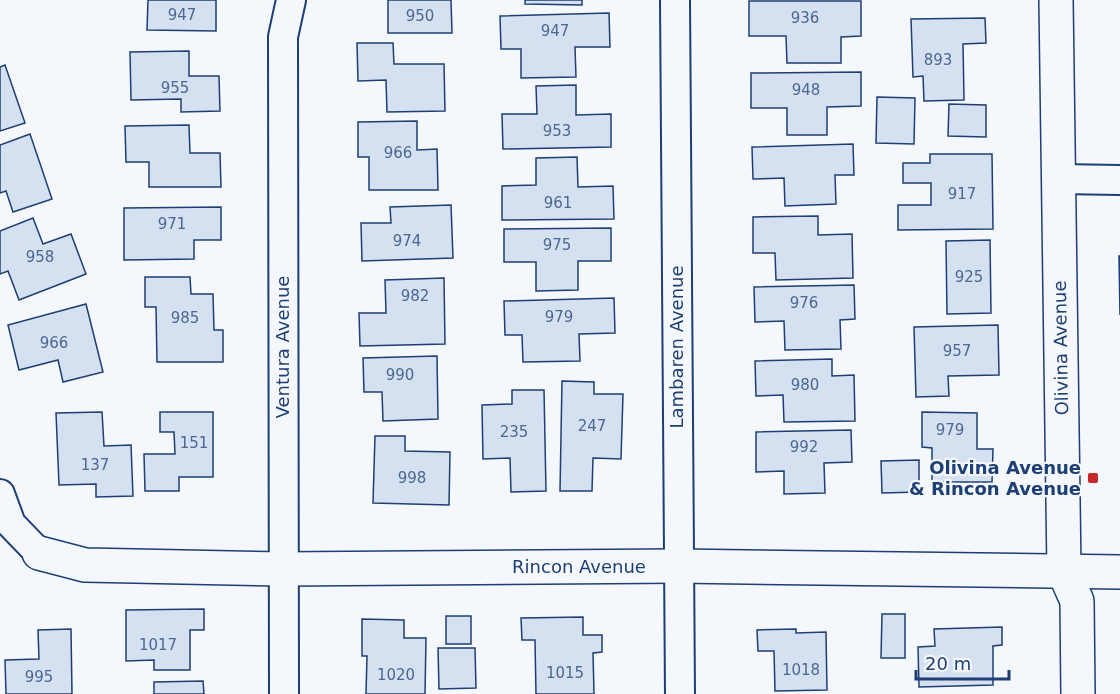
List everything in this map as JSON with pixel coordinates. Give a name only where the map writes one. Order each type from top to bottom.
[{"type":"street","name":"Ventura Avenue","points":[[284,694],[283,37],[291,0]]},
{"type":"street","name":"Lambaren Avenue","points":[[675,0],[680,694]]},
{"type":"street","name":"Olivina Avenue","points":[[1056,0],[1064,572],[1077,601],[1078,694]]},
{"type":"street","points":[[1059,179],[1120,180]]},
{"type":"street","points":[[0,494],[11,524],[39,553]]},
{"type":"street","name":"Rincon Avenue","points":[[39,553],[85,565],[283,569],[678,566],[1120,572]]},
{"type":"building","points":[[148,0],[216,0],[216,31],[147,30]]},
{"type":"building","points":[[388,0],[451,0],[452,33],[388,33]]},
{"type":"building","points":[[525,0],[582,0],[582,5],[525,4]]},
{"type":"building","points":[[749,1],[861,1],[861,36],[841,37],[841,63],[787,63],[786,36],[749,36]]},
{"type":"building","points":[[609,13],[610,47],[575,47],[576,77],[521,78],[521,49],[501,49],[500,16]]},
{"type":"building","points":[[985,18],[986,43],[963,44],[964,100],[924,101],[923,76],[913,77],[911,19]]},
{"type":"building","points":[[357,43],[393,43],[394,64],[444,64],[445,111],[387,112],[386,80],[358,81]]},
{"type":"building","points":[[189,51],[189,76],[219,76],[220,111],[181,112],[181,99],[131,100],[130,52]]},
{"type":"building","points":[[5,65],[25,123],[0,131],[0,67]]},
{"type":"building","points":[[861,72],[861,106],[827,107],[827,135],[787,135],[787,108],[751,108],[751,73]]},
{"type":"building","points":[[576,85],[576,115],[611,114],[611,147],[503,149],[502,114],[537,114],[536,86]]},
{"type":"building","points":[[877,97],[915,98],[914,144],[876,143]]},
{"type":"building","points":[[949,104],[986,105],[986,137],[948,136]]},
{"type":"building","points":[[417,121],[417,150],[437,149],[438,190],[369,190],[369,157],[358,157],[358,122]]},
{"type":"building","points":[[189,125],[190,153],[220,153],[221,187],[149,187],[149,162],[126,162],[125,126]]},
{"type":"building","points":[[30,134],[52,199],[13,212],[6,191],[0,193],[0,145]]},
{"type":"building","points":[[853,144],[854,175],[835,175],[836,204],[785,206],[784,178],[753,179],[752,147]]},
{"type":"building","points":[[930,154],[992,154],[993,229],[898,230],[898,205],[931,205],[931,183],[903,183],[903,163],[930,163]]},
{"type":"building","points":[[577,157],[578,187],[613,186],[614,219],[502,220],[502,186],[536,185],[536,158]]},
{"type":"building","points":[[451,205],[453,258],[362,261],[361,223],[391,223],[390,207]]},
{"type":"building","points":[[221,207],[221,240],[194,240],[194,259],[124,260],[124,208]]},
{"type":"building","points":[[818,216],[818,235],[852,234],[853,278],[776,280],[775,253],[753,253],[753,217]]},
{"type":"building","points":[[33,218],[43,244],[71,234],[86,274],[19,300],[8,271],[0,274],[0,231]]},
{"type":"building","points":[[611,228],[611,261],[578,261],[578,290],[536,291],[536,262],[504,262],[504,229]]},
{"type":"building","points":[[990,240],[991,313],[947,314],[946,241]]},
{"type":"building","points":[[1119,256],[1120,256],[1120,315]]},
{"type":"building","points":[[145,277],[190,277],[191,294],[213,294],[214,330],[223,330],[223,362],[157,362],[156,307],[145,307]]},
{"type":"building","points":[[444,278],[445,344],[360,346],[359,313],[386,313],[385,280]]},
{"type":"building","points":[[854,285],[855,319],[840,320],[841,349],[785,350],[784,321],[755,322],[754,287]]},
{"type":"building","points":[[614,298],[615,333],[579,334],[580,361],[523,362],[522,335],[505,335],[504,301]]},
{"type":"building","points":[[86,304],[103,372],[63,382],[58,360],[19,370],[8,325]]},
{"type":"building","points":[[998,325],[999,375],[948,376],[949,396],[916,397],[914,327]]},
{"type":"building","points":[[437,356],[438,419],[383,421],[382,392],[364,392],[363,358]]},
{"type":"building","points":[[832,359],[832,376],[854,375],[855,421],[784,422],[783,395],[756,396],[755,361]]},
{"type":"building","points":[[562,381],[594,382],[594,394],[623,394],[621,459],[593,458],[592,491],[560,491]]},
{"type":"building","points":[[512,390],[544,390],[546,491],[511,492],[510,458],[483,459],[482,405],[512,404]]},
{"type":"building","points":[[102,412],[104,446],[131,445],[133,496],[96,497],[96,484],[59,485],[56,413]]},
{"type":"building","points":[[160,412],[213,412],[213,477],[179,477],[179,491],[145,491],[144,454],[175,454],[174,432],[160,432]]},
{"type":"building","points":[[922,412],[977,413],[977,449],[993,449],[992,482],[932,482],[932,448],[922,447]]},
{"type":"building","points":[[851,430],[852,462],[824,463],[825,493],[784,494],[784,471],[756,472],[756,432]]},
{"type":"building","points":[[375,436],[405,436],[405,451],[450,452],[449,505],[373,503]]},
{"type":"building","points":[[919,460],[919,492],[882,493],[881,461]]},
{"type":"building","points":[[204,609],[204,630],[190,630],[190,670],[154,670],[154,660],[126,661],[126,610]]},
{"type":"building","points":[[882,614],[905,614],[905,658],[881,658]]},
{"type":"building","points":[[446,616],[471,616],[471,644],[446,644]]},
{"type":"building","points":[[583,617],[583,635],[602,635],[602,652],[593,653],[594,694],[536,694],[535,640],[522,640],[521,618]]},
{"type":"building","points":[[362,619],[404,620],[404,638],[426,638],[425,694],[366,694],[367,656],[362,656]]},
{"type":"building","points":[[1002,627],[1002,645],[993,646],[993,685],[919,687],[918,647],[935,646],[934,629]]},
{"type":"building","points":[[71,629],[72,694],[6,694],[5,660],[39,659],[38,630]]},
{"type":"building","points":[[796,629],[796,633],[826,632],[827,690],[775,691],[774,651],[758,651],[757,630]]},
{"type":"building","points":[[438,648],[475,648],[476,688],[439,689]]},
{"type":"building","points":[[203,681],[204,694],[154,694],[154,682]]},
{"type":"place","name":"Olivina Avenue & Rincon Avenue","points":[[1093,478]]}]
